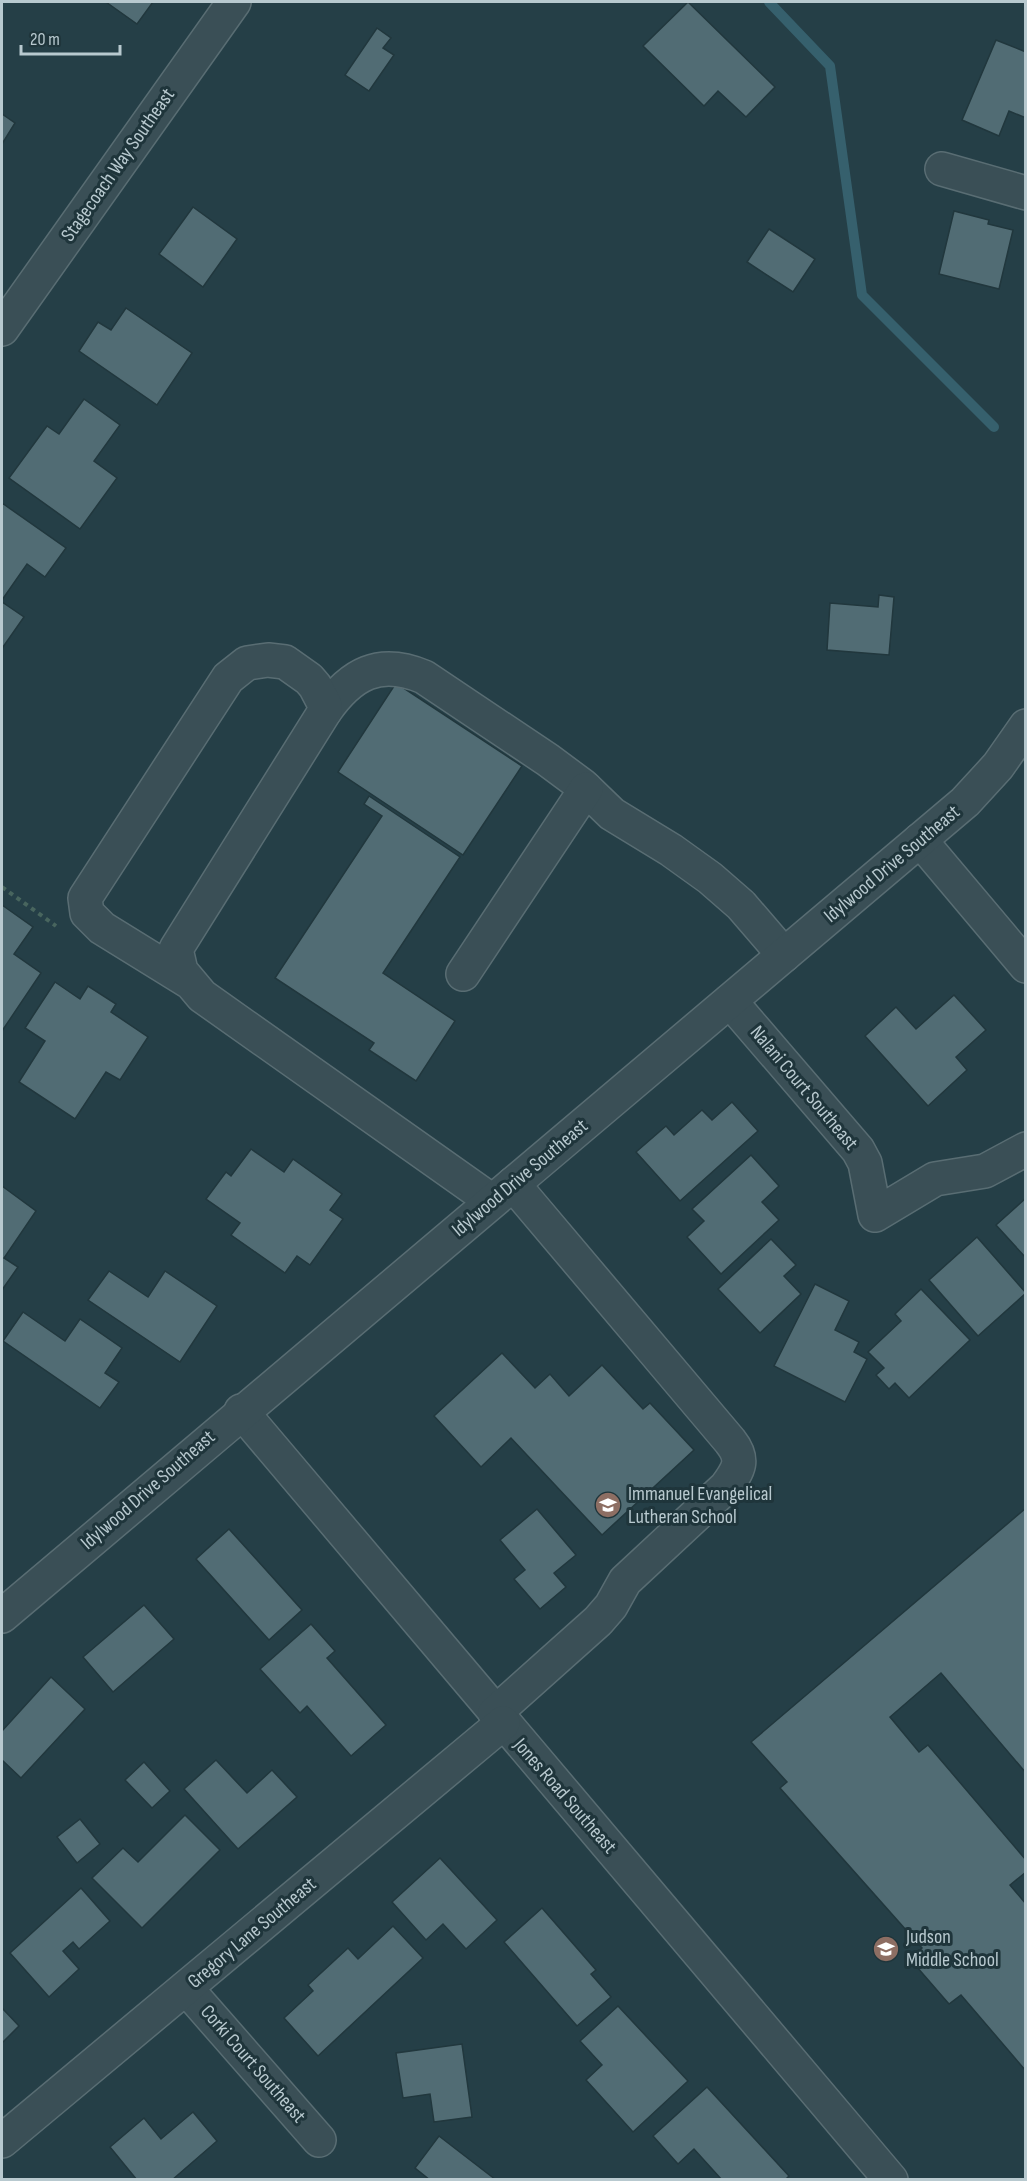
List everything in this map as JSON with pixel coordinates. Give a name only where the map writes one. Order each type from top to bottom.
[{"type":"street","name":"Stagecoach Way Southeast","points":[[2,329],[234,2]]},
{"type":"street","points":[[942,169],[1026,193]]},
{"type":"street","points":[[191,983],[102,928],[87,913],[85,898],[228,678],[247,663],[268,660],[285,662],[315,686],[325,705],[325,711]]},
{"type":"street","points":[[503,1192],[402,1137],[202,996],[181,971],[176,949],[325,711],[339,692],[352,680],[392,668],[406,669],[434,684],[548,760],[586,789],[612,814],[671,850],[710,878],[741,905],[784,955]]},
{"type":"street","name":"Idylwood Drive Southeast","points":[[2,1616],[241,1411],[965,802],[998,766],[1026,726]]},
{"type":"street","points":[[463,974],[586,789]]},
{"type":"street","points":[[920,840],[1026,966]]},
{"type":"street","name":"Nalani Court Southeast","points":[[730,1001],[858,1150],[865,1163],[875,1215],[935,1179],[985,1171],[1026,1149]]},
{"type":"street","name":"Gregory Lane Southeast","points":[[2,2142],[186,1988],[499,1718],[598,1621],[611,1606],[625,1581],[726,1487],[735,1474],[740,1461],[737,1450],[730,1441],[503,1192]]},
{"type":"street","name":"Jones Road Southeast","points":[[241,1411],[891,2180]]},
{"type":"street","name":"Corki Court Southeast","points":[[186,1988],[319,2140]]},
{"type":"building","points":[[106,2],[153,2],[137,24]]},
{"type":"building","points":[[688,2],[775,87],[746,117],[718,91],[704,106],[643,46]]},
{"type":"building","points":[[377,28],[391,38],[383,48],[394,55],[369,91],[345,75]]},
{"type":"building","points":[[996,40],[1026,52],[1026,118],[1009,111],[999,136],[962,120]]},
{"type":"building","points":[[2,114],[15,123],[2,144]]},
{"type":"building","points":[[193,207],[237,239],[203,287],[159,254]]},
{"type":"building","points":[[954,211],[989,220],[988,224],[1013,230],[999,289],[939,274]]},
{"type":"building","points":[[769,229],[815,259],[793,292],[747,262]]},
{"type":"building","points":[[126,308],[192,353],[157,405],[79,351],[98,322],[111,330]]},
{"type":"building","points":[[84,399],[120,425],[94,461],[117,478],[80,529],[9,478],[47,426],[59,434]]},
{"type":"building","points":[[2,503],[66,548],[45,577],[27,564],[2,600]]},
{"type":"building","points":[[879,595],[894,597],[889,655],[827,650],[830,603],[878,607]]},
{"type":"building","points":[[2,602],[24,617],[3,647],[2,646]]},
{"type":"building","points":[[396,683],[522,766],[463,855],[338,772]]},
{"type":"building","points":[[369,796],[460,857],[383,973],[455,1021],[416,1081],[369,1050],[374,1043],[275,978],[382,816],[364,804]]},
{"type":"building","points":[[2,905],[33,927],[14,954],[41,973],[2,1031]]},
{"type":"building","points":[[55,982],[80,999],[88,986],[116,1004],[111,1012],[148,1037],[120,1080],[106,1072],[75,1119],[19,1082],[45,1041],[25,1028]]},
{"type":"building","points":[[954,995],[986,1030],[956,1057],[967,1070],[928,1106],[865,1036],[896,1007],[916,1029]]},
{"type":"building","points":[[732,1102],[758,1131],[680,1201],[636,1152],[666,1126],[674,1135],[702,1110],[712,1120]]},
{"type":"building","points":[[251,1149],[284,1172],[293,1159],[342,1194],[330,1210],[343,1219],[310,1265],[297,1256],[285,1273],[231,1235],[240,1223],[206,1199],[226,1172],[231,1176]]},
{"type":"building","points":[[751,1155],[779,1186],[762,1202],[779,1220],[721,1274],[687,1237],[704,1221],[692,1209]]},
{"type":"building","points":[[2,1186],[36,1211],[4,1258],[18,1267],[2,1290]]},
{"type":"building","points":[[1026,1198],[1026,1258],[996,1225]]},
{"type":"building","points":[[977,1237],[1026,1293],[978,1336],[929,1280]]},
{"type":"building","points":[[771,1239],[796,1265],[784,1276],[801,1294],[760,1333],[718,1289]]},
{"type":"building","points":[[109,1271],[148,1297],[165,1271],[217,1306],[180,1362],[88,1300]]},
{"type":"building","points":[[815,1284],[849,1301],[835,1330],[859,1342],[854,1352],[867,1359],[845,1402],[774,1366]]},
{"type":"building","points":[[921,1289],[970,1340],[909,1398],[895,1383],[889,1389],[876,1375],[884,1368],[868,1352],[901,1321],[895,1314]]},
{"type":"building","points":[[23,1312],[65,1341],[80,1319],[122,1348],[105,1373],[119,1382],[100,1408],[3,1341]]},
{"type":"building","points":[[502,1353],[535,1388],[550,1374],[569,1396],[602,1365],[643,1409],[650,1403],[694,1450],[602,1535],[511,1438],[481,1467],[434,1416]]},
{"type":"building","points":[[1026,1508],[1026,1773],[941,1673],[890,1717],[919,1752],[928,1745],[1026,1860],[1026,1872],[1010,1885],[1026,1904],[1026,2071],[961,1995],[949,2004],[910,1959],[922,1948],[780,1788],[787,1782],[751,1742]]},
{"type":"building","points":[[537,1509],[576,1555],[554,1573],[566,1587],[540,1609],[514,1579],[525,1570],[500,1540]]},
{"type":"building","points":[[229,1529],[302,1610],[269,1640],[196,1559]]},
{"type":"building","points":[[144,1605],[174,1639],[113,1692],[83,1657]]},
{"type":"building","points":[[311,1624],[335,1651],[327,1658],[386,1725],[351,1756],[307,1706],[300,1713],[260,1669]]},
{"type":"building","points":[[51,1677],[85,1709],[21,1778],[2,1760],[2,1731]]},
{"type":"building","points":[[216,1760],[247,1793],[272,1770],[297,1797],[238,1849],[184,1789]]},
{"type":"building","points":[[144,1762],[170,1791],[152,1808],[125,1780]]},
{"type":"building","points":[[185,1815],[220,1850],[142,1928],[92,1878],[123,1848],[138,1862]]},
{"type":"building","points":[[80,1819],[100,1844],[77,1863],[57,1837]]},
{"type":"building","points":[[440,1858],[497,1920],[466,1949],[443,1924],[426,1940],[392,1902]]},
{"type":"building","points":[[81,1888],[110,1921],[79,1949],[73,1942],[63,1951],[79,1969],[49,1997],[10,1953]]},
{"type":"building","points":[[542,1908],[596,1970],[591,1974],[611,1997],[577,2026],[504,1942]]},
{"type":"building","points":[[393,1926],[423,1958],[318,2056],[284,2018],[313,1991],[308,1985],[348,1948],[358,1959]]},
{"type":"building","points":[[618,2006],[688,2081],[633,2132],[586,2080],[602,2065],[580,2041]]},
{"type":"building","points":[[2,2008],[19,2026],[2,2043]]},
{"type":"building","points":[[462,2044],[472,2117],[434,2122],[430,2094],[403,2098],[396,2053]]},
{"type":"building","points":[[707,2087],[789,2176],[785,2180],[722,2180],[694,2149],[678,2164],[653,2136]]},
{"type":"building","points":[[193,2112],[217,2141],[172,2180],[137,2180],[110,2147],[144,2118],[161,2139]]},
{"type":"building","points":[[439,2136],[496,2180],[430,2180],[415,2168]]},
{"type":"waterway","points":[[769,2],[830,66],[862,295],[994,427]]},
{"type":"place","name":"Immanuel Evangelical Lutheran School","points":[[608,1505]]},
{"type":"place","name":"Judson Middle School","points":[[886,1949]]}]
